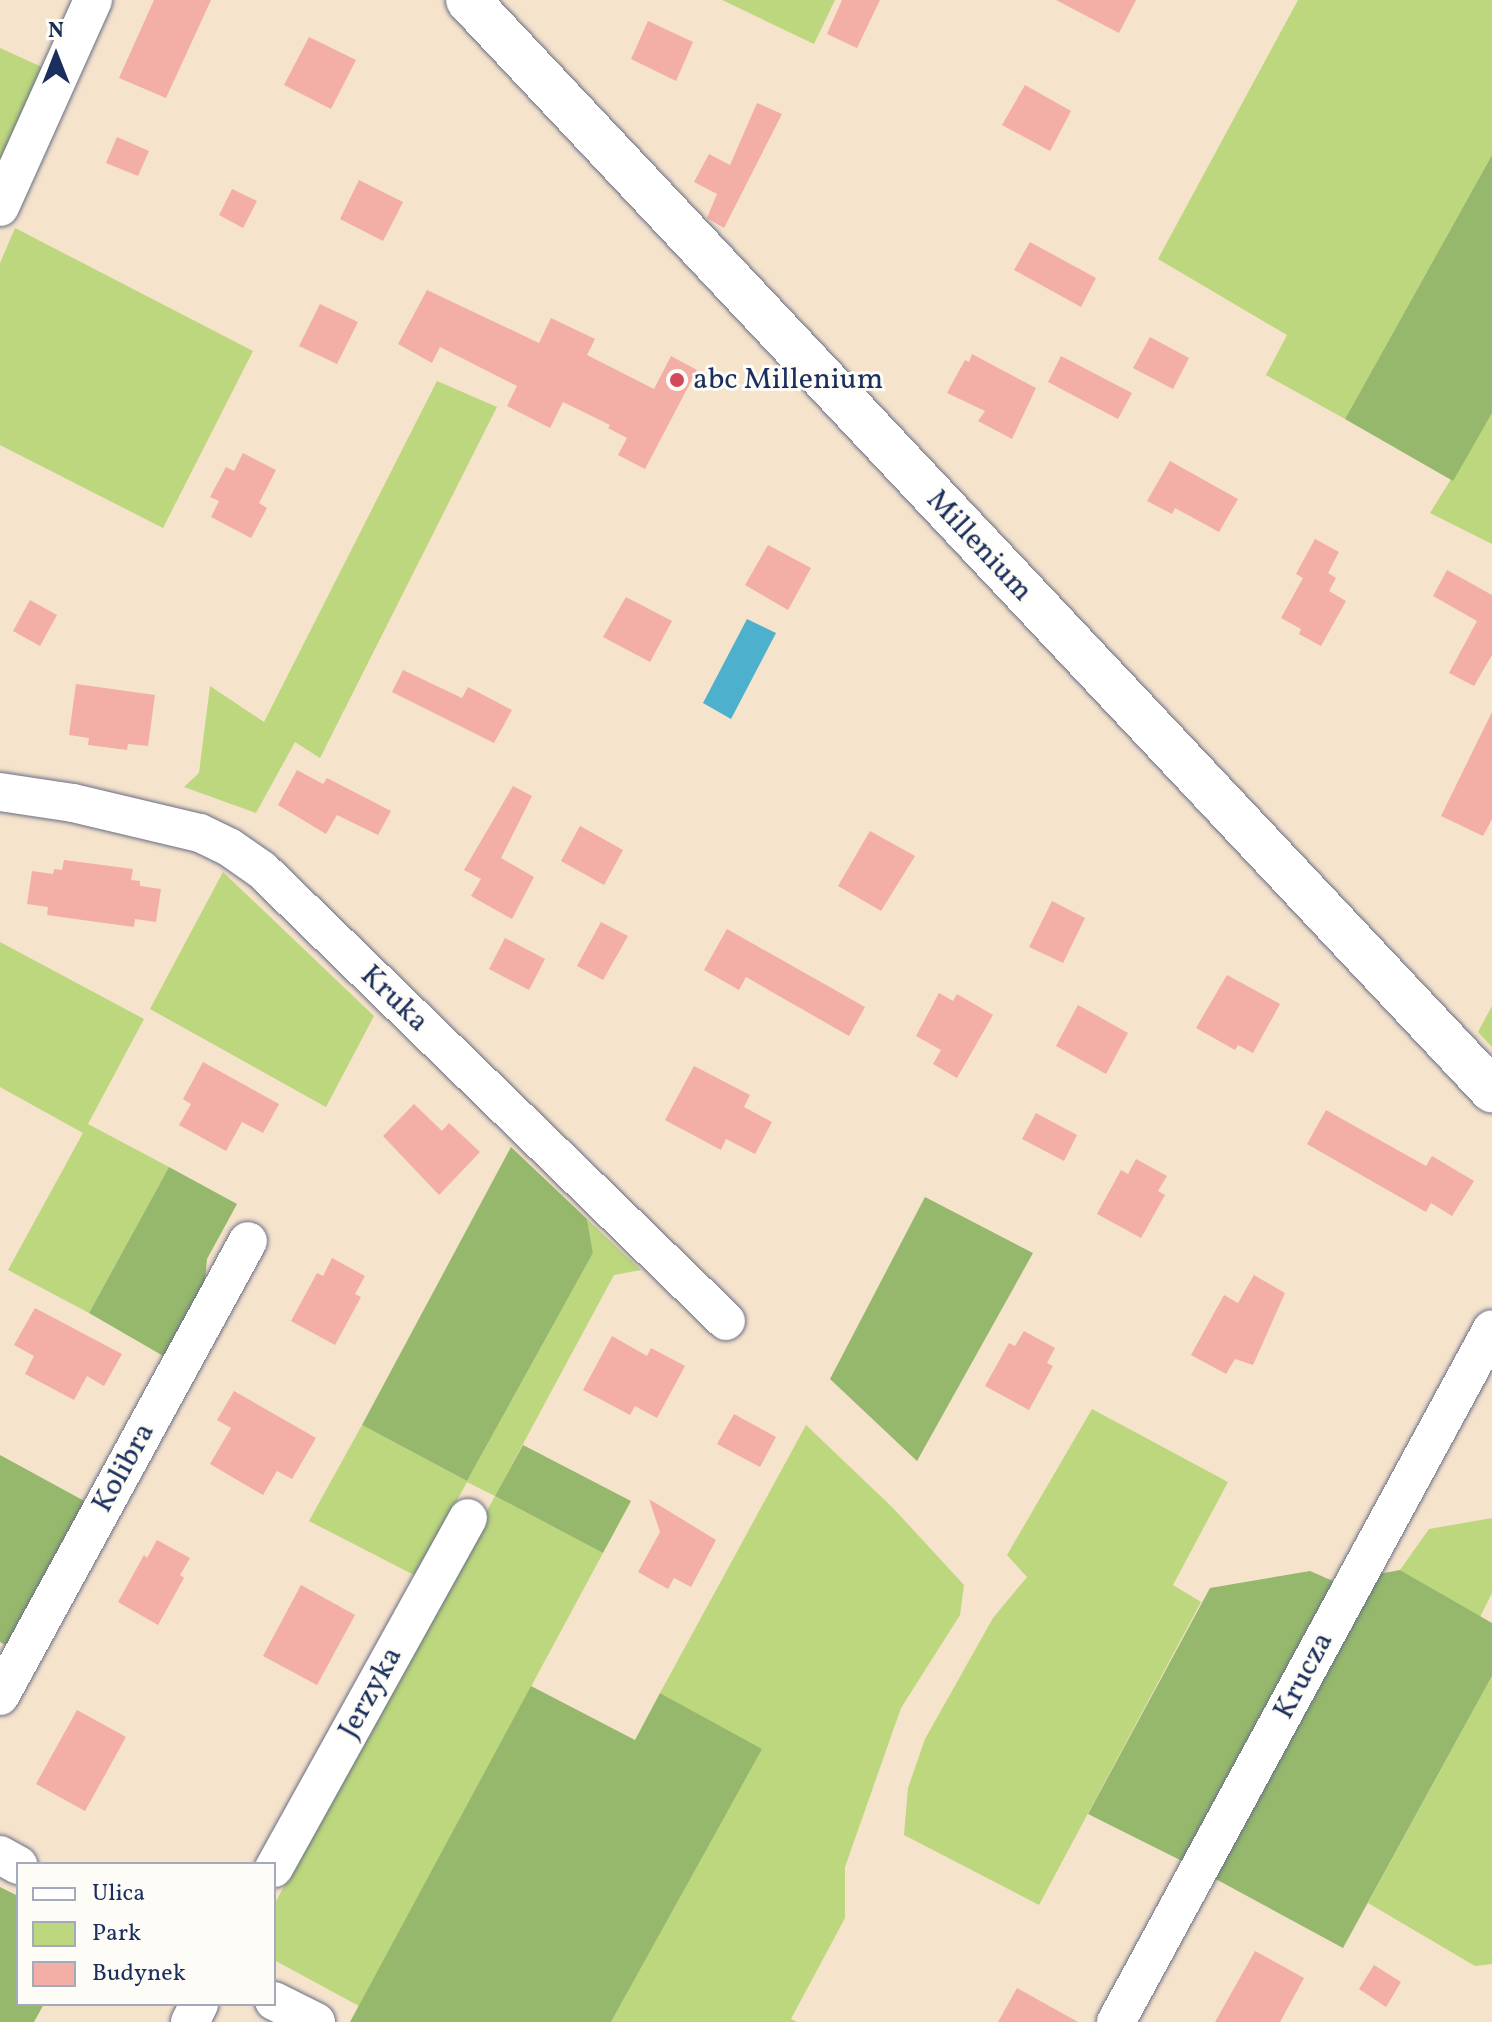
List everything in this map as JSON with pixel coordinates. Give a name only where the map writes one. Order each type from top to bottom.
[{"type":"street","points":[[0,207],[93,0]]},
{"type":"street","name":"Millenium","points":[[468,0],[1492,1090]]},
{"type":"street","name":"Kruka","points":[[0,792],[73,803],[200,833],[229,847],[262,870],[726,1321]]},
{"type":"street","name":"Kolibra","points":[[0,1696],[248,1241]]},
{"type":"street","name":"Krucza","points":[[1116,2022],[1492,1329]]},
{"type":"street","name":"Jerzyka","points":[[276,1864],[468,1518]]},
{"type":"street","points":[[276,2002],[316,2022]]},
{"type":"green space","points":[[722,0],[835,0],[814,44]]},
{"type":"green space","points":[[1298,0],[1492,0],[1492,155],[1345,419],[1266,375],[1287,335],[1158,259]]},
{"type":"green space","points":[[0,48],[44,68],[0,166]]},
{"type":"green space","points":[[1492,155],[1492,413],[1453,481],[1345,419]]},
{"type":"green space","points":[[15,228],[253,351],[163,528],[0,445],[0,263]]},
{"type":"green space","points":[[437,381],[497,407],[320,758],[295,742],[256,813],[184,787],[199,773],[210,686],[264,722]]},
{"type":"green space","points":[[1492,413],[1492,544],[1430,513]]},
{"type":"green space","points":[[223,872],[374,1016],[326,1107],[150,1009]]},
{"type":"green space","points":[[0,942],[144,1019],[88,1124],[169,1167],[89,1313],[8,1270],[83,1133],[0,1087]]},
{"type":"green space","points":[[1492,1006],[1492,1047],[1478,1032]]},
{"type":"green space","points":[[511,1147],[587,1219],[593,1253],[467,1481],[362,1425]]},
{"type":"green space","points":[[169,1167],[237,1204],[207,1259],[205,1283],[165,1357],[89,1313]]},
{"type":"green space","points":[[925,1197],[1033,1253],[917,1461],[830,1379]]},
{"type":"green space","points":[[587,1219],[641,1270],[614,1275],[495,1496],[467,1482],[416,1576],[309,1521],[362,1425],[467,1481],[593,1253]]},
{"type":"green space","points":[[1092,1409],[1228,1482],[1173,1585],[1201,1602],[1039,1905],[904,1835],[908,1788],[925,1739],[993,1618],[1027,1577],[1007,1555]]},
{"type":"green space","points":[[806,1425],[893,1508],[964,1585],[960,1615],[901,1708],[845,1867],[845,1918],[791,2019],[797,2022],[611,2022],[761,1749],[660,1693]]},
{"type":"green space","points":[[523,1445],[631,1501],[603,1553],[495,1496]]},
{"type":"green space","points":[[0,1455],[88,1503],[7,1646],[0,1642]]},
{"type":"green space","points":[[495,1496],[603,1553],[359,2006],[276,1961],[276,1901]]},
{"type":"green space","points":[[1492,1518],[1492,1593],[1480,1617],[1400,1570],[1429,1529]]},
{"type":"green space","points":[[1400,1570],[1492,1623],[1492,1676],[1343,1948],[1212,1877],[1373,1575]]},
{"type":"green space","points":[[1310,1571],[1342,1585],[1190,1865],[1088,1814],[1210,1588]]},
{"type":"green space","points":[[1492,1676],[1492,1964],[1475,1966],[1368,1903]]},
{"type":"green space","points":[[531,1686],[635,1740],[660,1693],[762,1749],[611,2022],[350,2022]]},
{"type":"green space","points":[[0,1887],[16,1895],[16,2006],[43,2006],[34,2022],[0,2022]]},
{"type":"water","points":[[747,619],[776,633],[731,719],[703,703]]},
{"type":"building","points":[[154,0],[211,0],[166,98],[119,78]]},
{"type":"building","points":[[842,0],[880,0],[857,48],[827,34]]},
{"type":"building","points":[[1056,0],[1136,0],[1119,33]]},
{"type":"building","points":[[648,21],[693,42],[676,81],[631,59]]},
{"type":"building","points":[[309,37],[356,60],[331,109],[284,85]]},
{"type":"building","points":[[1025,85],[1071,111],[1050,151],[1002,125]]},
{"type":"building","points":[[757,103],[782,114],[724,228],[707,218],[717,194],[694,182],[709,154],[730,165]]},
{"type":"building","points":[[117,137],[149,151],[138,176],[106,163]]},
{"type":"building","points":[[359,180],[403,202],[383,241],[340,219]]},
{"type":"building","points":[[232,189],[257,201],[243,228],[219,215]]},
{"type":"building","points":[[1030,242],[1096,278],[1081,307],[1014,270]]},
{"type":"building","points":[[427,290],[539,343],[551,318],[595,339],[587,355],[654,389],[671,356],[697,370],[645,469],[618,455],[627,438],[608,428],[610,425],[563,402],[550,428],[507,406],[517,386],[440,347],[432,363],[398,344]]},
{"type":"building","points":[[320,304],[358,322],[337,364],[299,346]]},
{"type":"building","points":[[1150,337],[1189,358],[1173,389],[1133,368]]},
{"type":"building","points":[[972,354],[1036,388],[1012,439],[978,421],[985,411],[947,393],[965,360],[969,362]]},
{"type":"building","points":[[1061,356],[1132,393],[1118,419],[1048,382]]},
{"type":"building","points":[[243,453],[276,470],[259,503],[267,508],[251,538],[211,517],[219,501],[210,497],[226,467],[234,471]]},
{"type":"building","points":[[1170,461],[1238,499],[1219,532],[1175,508],[1172,514],[1147,501]]},
{"type":"building","points":[[1315,539],[1339,552],[1328,573],[1336,578],[1329,591],[1346,601],[1321,646],[1299,634],[1301,629],[1281,618],[1303,578],[1296,574]]},
{"type":"building","points":[[768,545],[811,568],[788,610],[745,585]]},
{"type":"building","points":[[1447,570],[1492,595],[1492,655],[1474,686],[1449,673],[1477,621],[1433,596]]},
{"type":"building","points":[[626,597],[672,621],[650,662],[603,637]]},
{"type":"building","points":[[30,600],[57,615],[40,646],[13,631]]},
{"type":"building","points":[[403,670],[462,698],[468,687],[512,710],[494,743],[392,692]]},
{"type":"building","points":[[76,684],[155,695],[148,746],[128,744],[127,750],[88,745],[89,738],[69,735]]},
{"type":"building","points":[[1492,712],[1492,819],[1483,836],[1441,816]]},
{"type":"building","points":[[297,770],[323,784],[327,778],[391,811],[378,835],[337,815],[326,834],[278,805]]},
{"type":"building","points":[[513,786],[532,796],[501,858],[534,877],[512,919],[471,896],[481,879],[464,870]]},
{"type":"building","points":[[580,826],[623,850],[604,885],[561,861]]},
{"type":"building","points":[[870,831],[915,856],[881,911],[838,886]]},
{"type":"building","points":[[64,860],[133,869],[131,880],[140,881],[140,886],[161,889],[156,922],[135,919],[134,927],[97,922],[47,915],[48,907],[27,904],[32,871],[53,874],[54,869],[62,870]]},
{"type":"building","points":[[1052,901],[1085,918],[1063,963],[1029,947]]},
{"type":"building","points":[[601,922],[628,936],[603,980],[577,966]]},
{"type":"building","points":[[727,929],[865,1007],[849,1036],[746,977],[739,990],[704,970]]},
{"type":"building","points":[[505,938],[545,959],[529,990],[489,969]]},
{"type":"building","points":[[1227,975],[1280,1004],[1253,1053],[1238,1045],[1235,1050],[1196,1028]]},
{"type":"building","points":[[939,993],[953,1001],[957,994],[993,1015],[957,1078],[933,1064],[941,1050],[916,1036]]},
{"type":"building","points":[[1078,1005],[1128,1033],[1106,1074],[1056,1046]]},
{"type":"building","points":[[203,1062],[279,1104],[263,1133],[242,1122],[226,1151],[179,1125],[191,1104],[183,1099]]},
{"type":"building","points":[[694,1066],[750,1095],[744,1107],[772,1122],[755,1154],[726,1139],[721,1150],[665,1120]]},
{"type":"building","points":[[414,1104],[442,1131],[449,1123],[480,1152],[439,1195],[383,1136]]},
{"type":"building","points":[[1326,1110],[1426,1166],[1432,1156],[1474,1181],[1452,1216],[1431,1203],[1426,1212],[1307,1144]]},
{"type":"building","points":[[1036,1113],[1077,1135],[1064,1161],[1022,1139]]},
{"type":"building","points":[[1136,1159],[1167,1176],[1158,1191],[1165,1195],[1141,1238],[1097,1214],[1121,1170],[1128,1174]]},
{"type":"building","points":[[332,1258],[365,1276],[355,1294],[361,1297],[335,1345],[291,1321],[317,1273],[323,1276]]},
{"type":"building","points":[[1254,1275],[1285,1293],[1253,1365],[1235,1359],[1226,1374],[1191,1355],[1224,1295],[1238,1303]]},
{"type":"building","points":[[35,1308],[122,1354],[104,1386],[87,1376],[74,1400],[25,1374],[34,1356],[14,1345]]},
{"type":"building","points":[[1024,1331],[1055,1348],[1047,1363],[1053,1366],[1029,1410],[985,1386],[1009,1343],[1015,1346]]},
{"type":"building","points":[[612,1336],[647,1356],[651,1348],[685,1366],[657,1418],[635,1406],[630,1415],[583,1390]]},
{"type":"building","points":[[234,1391],[316,1438],[292,1479],[277,1471],[263,1495],[210,1464],[231,1428],[217,1420]]},
{"type":"building","points":[[734,1414],[776,1437],[760,1467],[717,1444]]},
{"type":"building","points":[[649,1499],[716,1540],[691,1587],[674,1578],[668,1589],[638,1572],[660,1532]]},
{"type":"building","points":[[157,1540],[190,1558],[180,1575],[184,1578],[158,1625],[118,1602],[144,1555],[147,1558]]},
{"type":"building","points":[[301,1585],[355,1615],[317,1685],[263,1656]]},
{"type":"building","points":[[77,1710],[126,1737],[85,1811],[36,1784]]},
{"type":"building","points":[[1255,1951],[1304,1978],[1280,2022],[1215,2022]]},
{"type":"building","points":[[1374,1965],[1401,1982],[1386,2007],[1359,1989]]},
{"type":"building","points":[[1017,1988],[1078,2022],[998,2022]]},
{"type":"place","name":"abc Millenium","points":[[677,380]]}]
